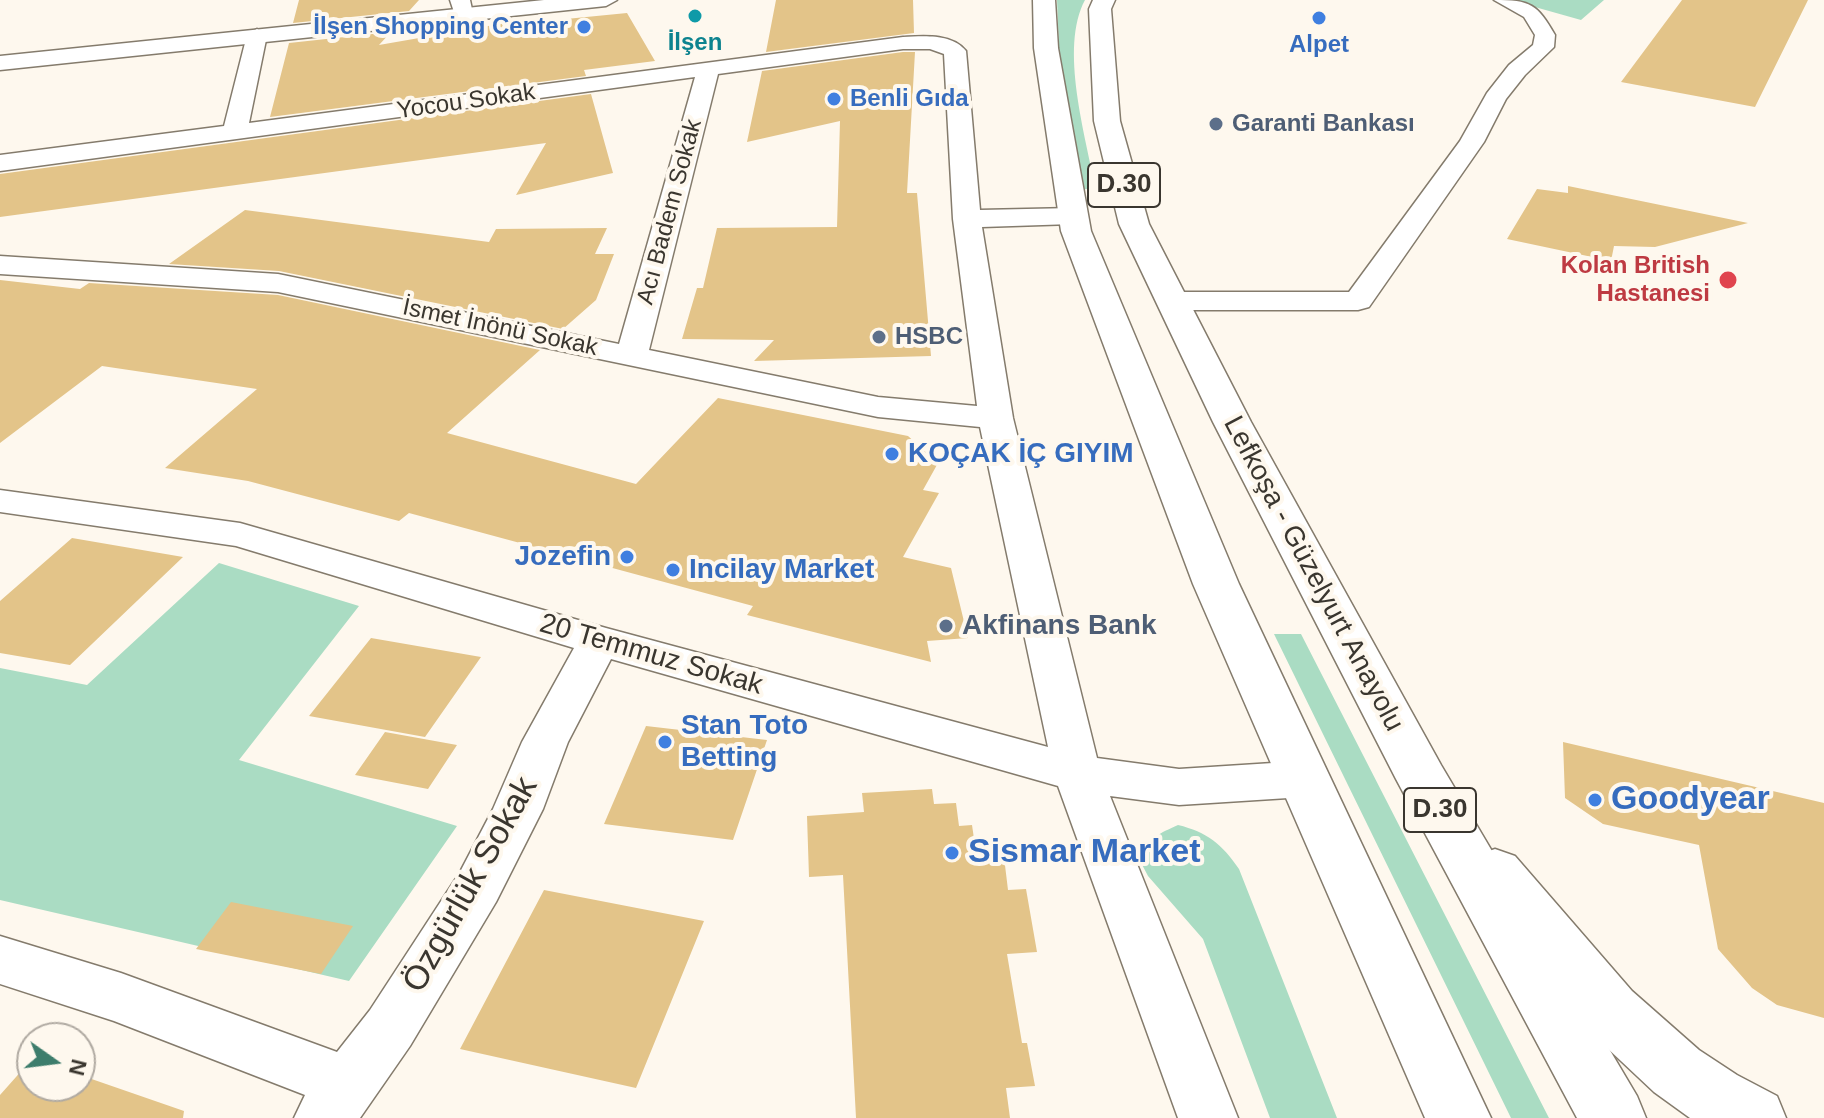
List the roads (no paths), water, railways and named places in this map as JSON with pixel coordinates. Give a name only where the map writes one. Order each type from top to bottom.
[{"type":"main road","points":[[0,63],[257,35],[462,7],[606,0]]},
{"type":"main road","name":"D.30","points":[[1044,0],[1046,48],[1073,216],[1171,473],[1304,779],[1458,1118]]},
{"type":"main road","name":"Lefkoşa - Güzelyurt Anayolu","points":[[1104,0],[1100,9],[1107,121],[1134,224],[1232,422],[1422,779],[1613,1118]]},
{"type":"main road","points":[[1422,779],[1575,973],[1662,1062],[1753,1118]]},
{"type":"street","points":[[1172,301],[1358,301],[1472,142],[1495,98],[1517,70],[1543,47],[1545,35],[1532,13],[1504,0]]},
{"type":"street","points":[[235,132],[257,35]]},
{"type":"street","name":"Yocou Sokak","points":[[0,163],[903,43],[932,43],[955,51],[967,219]]},
{"type":"street","name":"Acı Badem Sokak","points":[[632,355],[708,69]]},
{"type":"street","points":[[1073,216],[967,219],[996,418],[1077,773],[1208,1118]]},
{"type":"street","name":"İsmet İnönü Sokak","points":[[0,265],[278,283],[878,407],[996,418]]},
{"type":"street","name":"20 Temmuz Sokak","points":[[0,501],[240,535],[599,641],[1077,773],[1179,787],[1304,779]]},
{"type":"street","name":"Özgürlük Sokak","points":[[337,1101],[390,1028],[478,887],[518,809],[545,742],[599,641]]},
{"type":"street","points":[[0,960],[121,998],[337,1101]]},
{"type":"place","name":"İlşen","points":[[695,16]]},
{"type":"place","name":"Alpet","points":[[1319,18]]},
{"type":"place","name":"İlşen Shopping Center","points":[[584,27]]},
{"type":"place","name":"Benli Gıda","points":[[834,99]]},
{"type":"place","name":"Garanti Bankası","points":[[1216,124]]},
{"type":"place","name":"Kolan British Hastanesi","points":[[1728,280]]},
{"type":"place","name":"HSBC","points":[[879,337]]},
{"type":"place","name":"KOÇAK İÇ GIYIM","points":[[892,454]]},
{"type":"place","name":"Jozefin","points":[[627,557]]},
{"type":"place","name":"Incilay Market","points":[[673,570]]},
{"type":"place","name":"Akfinans Bank","points":[[946,626]]},
{"type":"place","name":"Stan Toto Betting","points":[[665,742]]},
{"type":"place","name":"Goodyear","points":[[1595,800]]},
{"type":"place","name":"Sismar Market","points":[[952,853]]}]
